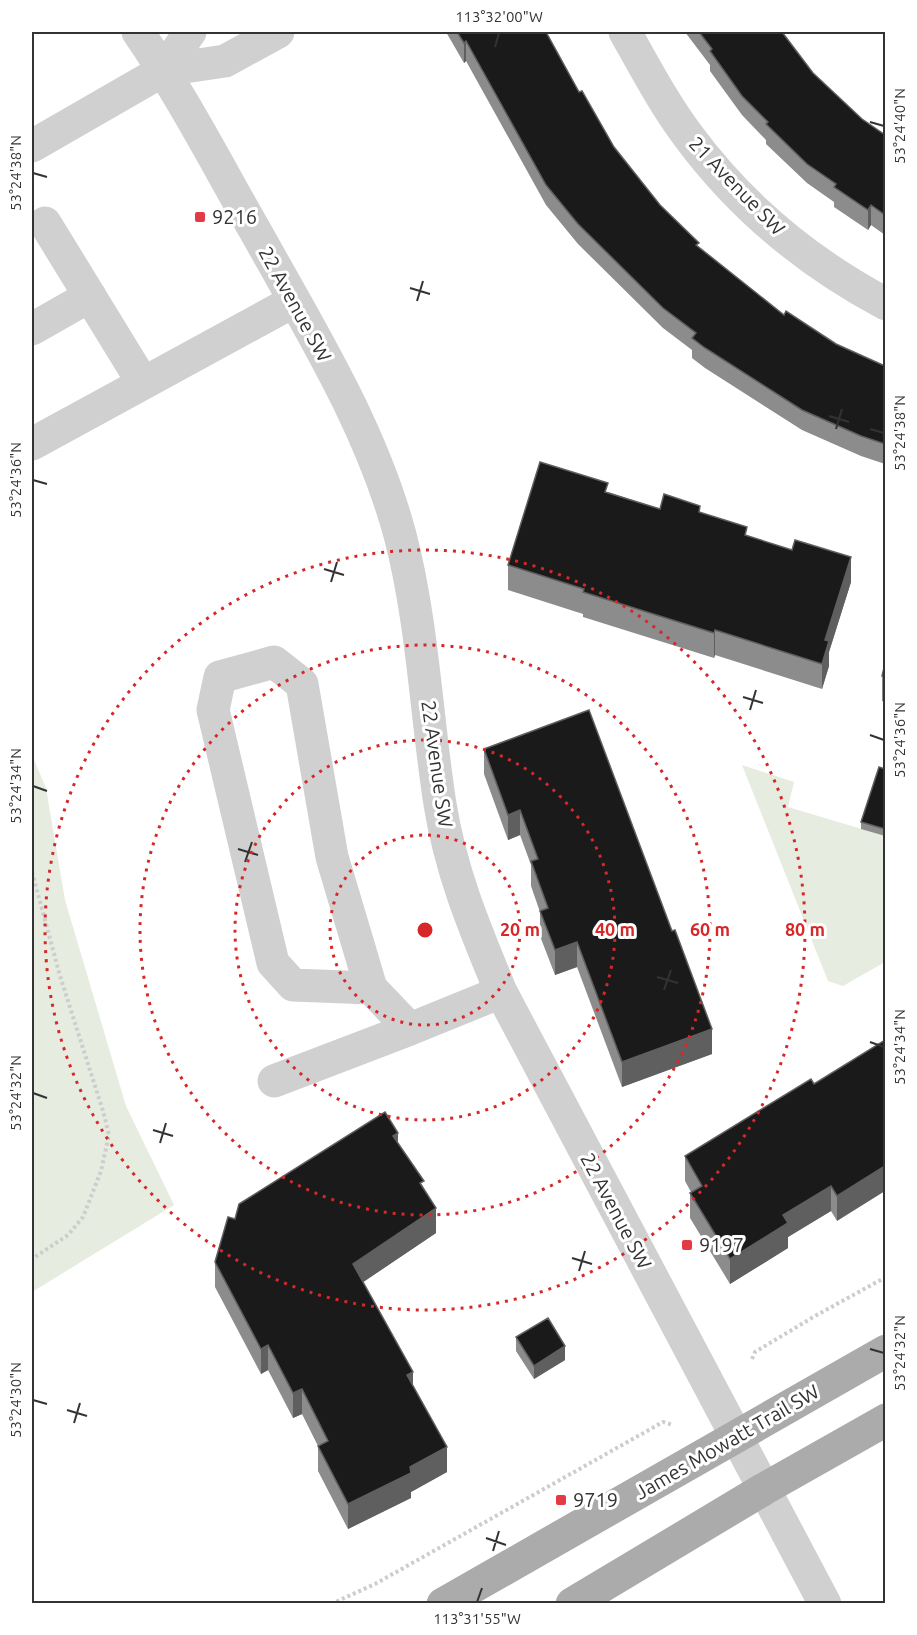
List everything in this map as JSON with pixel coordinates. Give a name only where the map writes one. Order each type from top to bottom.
[{"type":"main road","name":"James Mowatt Trail SW","points":[[443,1604],[885,1351]]},
{"type":"main road","points":[[572,1604],[764,1489],[885,1420]]},
{"type":"street","name":"22 Avenue SW","points":[[138,32],[164,70],[357,417],[389,496],[410,582],[430,716],[440,804],[452,861],[467,910],[501,992],[825,1604]]},
{"type":"street","points":[[164,70],[190,32]]},
{"type":"street","points":[[32,146],[164,70],[225,62],[278,32]]},
{"type":"street","name":"21 Avenue SW","points":[[626,32],[669,108],[688,137],[716,170],[774,229],[822,266],[885,304]]},
{"type":"street","points":[[45,223],[143,383]]},
{"type":"street","points":[[32,329],[90,296]]},
{"type":"street","points":[[32,444],[294,301]]},
{"type":"street","points":[[371,988],[293,985],[273,963],[213,710],[220,677],[274,662],[302,684],[332,857],[371,988],[410,1029]]},
{"type":"street","points":[[274,1081],[501,992]]},
{"type":"path","points":[[32,872],[60,976],[109,1134],[101,1171],[83,1216],[68,1235],[32,1259]]},
{"type":"path","points":[[752,1359],[755,1352],[885,1277]]},
{"type":"path","points":[[331,1604],[375,1584],[663,1422],[673,1425]]},
{"type":"shaded area","points":[[32,755],[46,788],[65,900],[126,1106],[174,1205],[32,1292]]},
{"type":"shaded area","points":[[742,765],[794,782],[788,807],[885,836],[885,962],[843,986],[828,981]]},
{"type":"building","points":[[457,32],[546,32],[579,92],[582,91],[614,147],[660,205],[699,243],[696,245],[784,315],[786,311],[836,344],[885,366],[885,444],[802,410],[692,338],[696,333],[663,308],[578,224],[546,185],[466,41],[464,43]]},
{"type":"building","points":[[699,32],[782,32],[813,73],[862,119],[885,135],[885,215],[871,205],[868,210],[834,187],[836,184],[807,164],[766,124],[768,122],[742,96]]},
{"type":"building","points":[[540,462],[608,483],[605,492],[660,509],[664,494],[700,506],[699,512],[747,527],[745,535],[792,550],[795,540],[851,557],[825,640],[829,641],[822,664],[583,592],[584,589],[508,565]]},
{"type":"building","points":[[589,710],[672,931],[675,930],[712,1029],[622,1062],[577,942],[555,950],[540,911],[548,908],[531,861],[538,859],[520,810],[508,815],[484,749]]},
{"type":"building","points":[[879,767],[885,769],[885,829],[861,822]]},
{"type":"building","points":[[885,1040],[885,1166],[837,1196],[831,1186],[783,1215],[788,1223],[730,1259],[690,1193],[702,1186],[685,1156],[811,1079],[814,1084]]},
{"type":"building","points":[[385,1112],[398,1133],[393,1136],[424,1181],[420,1183],[436,1208],[353,1264],[413,1372],[407,1375],[447,1447],[410,1467],[411,1473],[348,1504],[318,1446],[328,1441],[302,1389],[293,1393],[268,1345],[261,1349],[215,1262],[228,1217],[235,1219],[239,1204]]},
{"type":"building","points":[[548,1318],[565,1346],[534,1366],[516,1337]]},
{"type":"place","name":"9216","points":[[200,217]]},
{"type":"place","name":"9197","points":[[687,1245]]},
{"type":"place","name":"9719","points":[[561,1500]]}]
